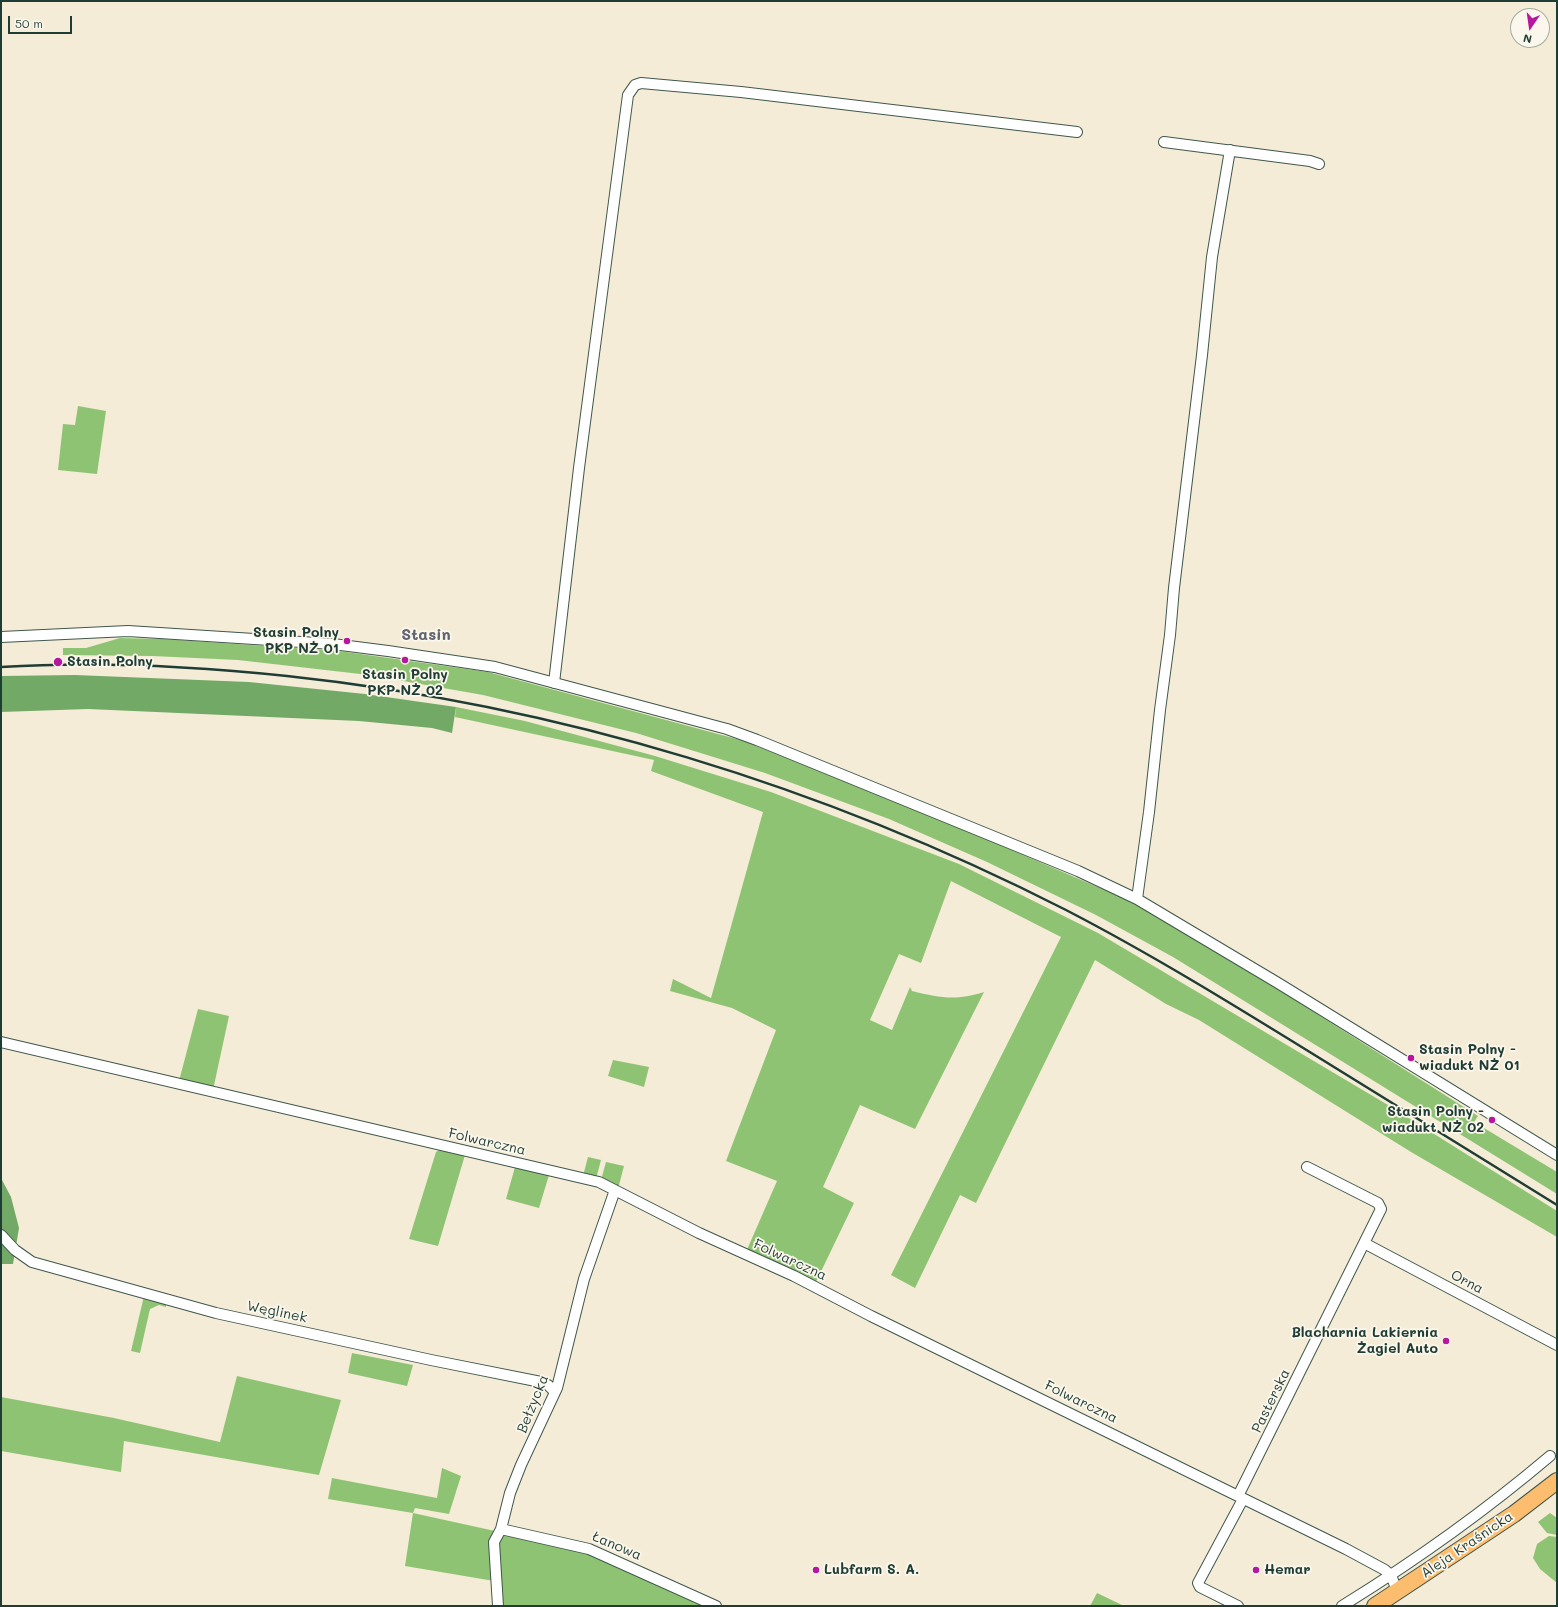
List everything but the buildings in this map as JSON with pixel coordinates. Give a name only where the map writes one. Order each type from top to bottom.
[{"type":"main road","name":"Aleja Kraśnicka","points":[[1375,1606],[1514,1514],[1557,1481]]},
{"type":"street","points":[[554,683],[579,468],[628,95],[636,85],[641,83],[741,92],[1077,132]]},
{"type":"street","points":[[1164,142],[1310,161],[1319,164]]},
{"type":"street","points":[[1137,899],[1170,635],[1174,588],[1202,355],[1212,257],[1230,150]]},
{"type":"street","points":[[1,637],[128,631],[333,644],[495,666],[677,715],[757,740],[1078,871],[1137,899],[1297,994],[1557,1156]]},
{"type":"street","name":"Folwarczna","points":[[1,1042],[599,1182],[699,1233],[810,1284],[872,1316],[1135,1444],[1346,1549],[1378,1566],[1391,1576]]},
{"type":"street","name":"Pasterska","points":[[1238,1606],[1200,1587],[1198,1583],[1241,1498],[1380,1209],[1378,1203],[1308,1167]]},
{"type":"street","name":"Bełżycka","points":[[498,1606],[494,1542],[501,1529],[510,1493],[521,1465],[555,1392],[584,1280],[615,1190]]},
{"type":"street","name":"Węglinek","points":[[1,1236],[15,1250],[32,1262],[216,1313],[431,1360],[541,1382],[548,1384],[555,1392]]},
{"type":"street","name":"Orna","points":[[1364,1243],[1557,1345]]},
{"type":"street","points":[[1342,1606],[1391,1576],[1470,1520],[1550,1456]]},
{"type":"street","name":"Łanowa","points":[[501,1529],[589,1549],[716,1606]]},
{"type":"street","points":[[1391,1576],[1397,1591]]},
{"type":"green space","points":[[78,406],[106,411],[97,474],[58,470],[63,424],[75,425]]},
{"type":"green space","points":[[120,638],[163,639],[339,651],[488,672],[744,741],[972,833],[1128,900],[1287,995],[1478,1116],[1474,1122],[1557,1172],[1557,1194],[1173,957],[1096,915],[987,862],[889,819],[765,773],[636,733],[483,695],[369,675],[238,660],[152,656],[63,655],[63,648],[86,648]]},
{"type":"green space","points":[[75,675],[249,682],[365,694],[456,707],[452,733],[432,728],[359,721],[88,709],[1,712],[1,676]]},
{"type":"green space","points":[[456,707],[525,721],[655,756],[771,792],[959,864],[1098,933],[1388,1105],[1557,1211],[1557,1237],[1411,1152],[1199,1020],[1166,1004],[1095,960],[976,1203],[960,1195],[915,1288],[891,1275],[1061,937],[951,881],[921,963],[899,954],[870,1020],[892,1030],[910,987],[912,991],[948,998],[965,997],[984,992],[915,1129],[860,1105],[823,1187],[854,1203],[815,1284],[746,1252],[777,1181],[726,1161],[776,1030],[732,1008],[670,991],[673,979],[711,998],[763,812],[651,771],[654,760],[455,717]]},
{"type":"green space","points":[[198,1009],[229,1016],[213,1090],[179,1081]]},
{"type":"green space","points":[[613,1060],[649,1067],[644,1087],[608,1076]]},
{"type":"green space","points":[[441,1149],[465,1155],[438,1246],[409,1239],[436,1152]]},
{"type":"green space","points":[[588,1157],[601,1160],[596,1179],[583,1176]]},
{"type":"green space","points":[[606,1162],[624,1166],[618,1189],[601,1180]]},
{"type":"green space","points":[[515,1167],[549,1175],[539,1208],[506,1199]]},
{"type":"green space","points":[[1,1178],[11,1197],[19,1228],[13,1264],[1,1264]]},
{"type":"green space","points":[[144,1296],[166,1302],[166,1307],[159,1305],[150,1309],[140,1353],[131,1351]]},
{"type":"green space","points":[[352,1353],[413,1365],[407,1386],[348,1373]]},
{"type":"green space","points":[[237,1376],[341,1400],[319,1475],[124,1441],[121,1472],[1,1451],[1,1397],[114,1418],[220,1442]]},
{"type":"green space","points":[[442,1468],[461,1476],[449,1514],[415,1508],[413,1513],[328,1499],[332,1478],[437,1498]]},
{"type":"green space","points":[[413,1513],[495,1531],[494,1581],[405,1566]]},
{"type":"green space","points":[[1550,1513],[1557,1518],[1557,1535],[1547,1533],[1538,1522]]},
{"type":"green space","points":[[504,1534],[588,1553],[703,1606],[502,1606],[499,1538]]},
{"type":"green space","points":[[1549,1536],[1557,1537],[1557,1583],[1540,1569],[1533,1558],[1537,1544]]},
{"type":"green space","points":[[1097,1593],[1120,1604],[1123,1606],[1090,1606]]},
{"type":"railway","points":[[1,667],[72,664],[180,667],[287,676],[388,689],[489,707],[588,730],[687,757],[784,789],[880,825],[974,866],[1098,927],[1222,998],[1557,1205]]},
{"type":"place","name":"Stasin Polny PKP NŻ 01","points":[[347,641]]},
{"type":"place","name":"Stasin Polny PKP NŻ 02","points":[[405,660]]},
{"type":"place","name":"Stasin Polny","points":[[58,662]]},
{"type":"place","name":"Stasin Polny - wiadukt NŻ 01","points":[[1411,1058]]},
{"type":"place","name":"Stasin Polny - wiadukt NŻ 02","points":[[1492,1120]]},
{"type":"place","name":"Blacharnia Lakiernia Żagiel Auto","points":[[1446,1341]]},
{"type":"place","name":"Lubfarm S. A.","points":[[816,1570]]},
{"type":"place","name":"Hemar","points":[[1256,1570]]},
{"type":"district","name":"Stasin","points":[[426,635]]}]
